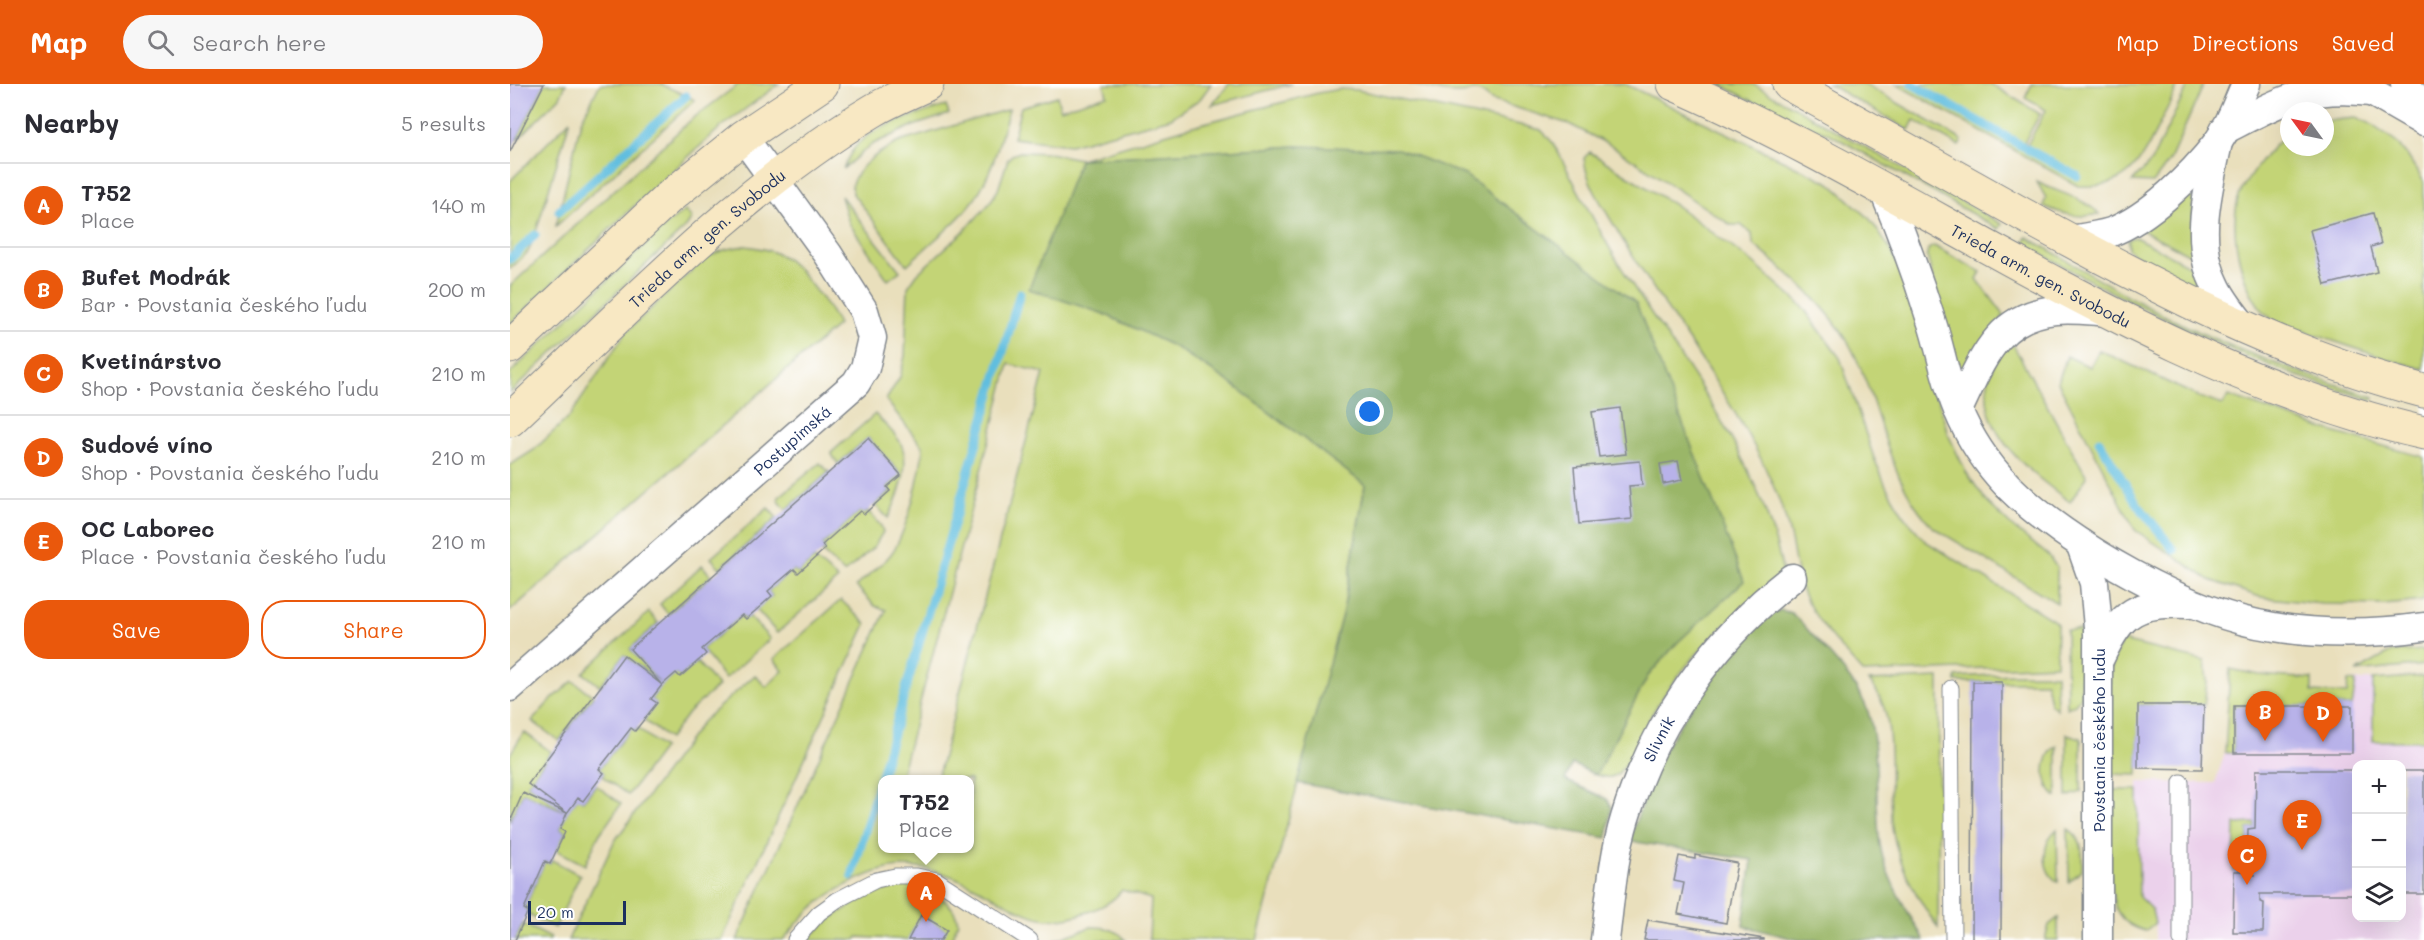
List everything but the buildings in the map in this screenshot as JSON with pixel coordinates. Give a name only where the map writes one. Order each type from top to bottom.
[{"type":"street","points":[[510,347],[667,199],[742,137],[822,84]]},
{"type":"street","name":"Trieda arm. gen. Svobodu","points":[[510,420],[710,232],[774,179],[810,152],[875,110],[927,84]]},
{"type":"street","name":"Trieda arm. gen. Svobodu","points":[[1674,84],[1720,104],[2112,312],[2220,364],[2316,401],[2424,433]]},
{"type":"street","points":[[1789,84],[2133,275],[2244,327],[2342,364],[2424,391]]},
{"type":"street","points":[[2224,84],[2221,136],[2207,200],[2204,249],[2215,285],[2244,327]]},
{"type":"street","points":[[2070,240],[2111,231],[2134,220],[2166,196],[2221,136],[2246,84]]},
{"type":"street","points":[[2405,84],[2424,108]]},
{"type":"street","points":[[2221,136],[2286,98],[2347,88],[2373,87],[2424,115]]},
{"type":"street","points":[[2373,87],[2424,122]]},
{"type":"street","name":"Postupimská","points":[[510,687],[847,390],[866,369],[872,338],[864,311],[828,254],[742,137]]},
{"type":"street","points":[[1884,190],[1919,278],[1958,410],[1981,452],[2006,484],[2040,514],[2080,543],[2162,588],[2200,605],[2243,620],[2273,627],[2318,632],[2372,633],[2424,627]]},
{"type":"street","points":[[1958,410],[1984,357],[2001,333],[2010,325],[2029,314],[2058,310],[2112,312]]},
{"type":"street","name":"Povstania českého ľudu","points":[[2080,543],[2096,597],[2098,940]]},
{"type":"street","name":"Slivník","points":[[1605,940],[1614,871],[1624,819],[1643,766],[1668,717],[1694,678],[1750,613],[1792,578]]},
{"type":"street","points":[[2098,663],[2112,630],[2133,612],[2160,603],[2200,605]]},
{"type":"lane","points":[[1951,688],[1953,940]]},
{"type":"lane","points":[[2181,783],[2181,940]]},
{"type":"lane","points":[[795,940],[819,913],[837,900],[876,880],[895,876],[917,876],[937,880],[1030,940]]},
{"type":"shaded area","points":[[2230,669],[2259,675],[2312,679],[2311,692],[2346,694],[2348,681],[2424,676],[2424,940],[2155,940],[2155,923],[2139,898],[2138,782],[2215,783],[2225,753]]},
{"type":"green space","points":[[544,84],[566,84],[560,97],[516,141]]},
{"type":"green space","points":[[600,84],[661,84],[695,100],[556,226],[581,121]]},
{"type":"green space","points":[[739,84],[779,84],[721,127],[510,324],[510,286],[692,119]]},
{"type":"green space","points":[[1104,84],[1211,84],[1200,99],[1171,118],[1070,145],[1013,138],[1021,107],[1057,96],[1060,109],[1107,95]]},
{"type":"green space","points":[[1229,84],[1292,84],[1212,105]]},
{"type":"green space","points":[[1408,84],[1625,84],[1830,183],[1869,218],[1891,250],[1906,283],[1948,434],[1966,472],[1987,502],[2014,528],[2049,556],[2057,568],[2057,603],[1934,528],[1917,508],[1893,463],[1869,389],[1839,327],[1817,301],[1753,244],[1752,234],[1741,225],[1731,225],[1612,146],[1569,124],[1491,100],[1477,91],[1450,93]]},
{"type":"green space","points":[[1719,84],[1753,84],[2002,224],[1999,229],[1830,134],[1784,117]]},
{"type":"green space","points":[[1828,84],[1865,84],[1962,140],[1959,146],[1914,120],[1909,130]]},
{"type":"green space","points":[[1896,84],[1991,84],[2040,114],[2024,143],[2027,145],[2046,110],[2025,98],[2032,84],[2178,84],[2146,150],[2131,171],[2109,183],[2078,186]]},
{"type":"green space","points":[[2189,84],[2204,84],[2170,160],[2153,183],[2132,182],[2151,162]]},
{"type":"green space","points":[[1340,89],[1357,90],[1541,130],[1553,143],[1616,259],[1697,381],[1740,454],[1773,532],[1783,573],[1711,638],[1680,673],[1652,714],[1623,769],[1610,777],[1596,775],[1648,676],[1677,643],[1297,146],[1081,159],[1076,303],[1123,321],[1177,348],[1228,381],[1365,485],[1344,607],[1257,940],[1149,940],[1151,899],[1122,890],[1111,901],[1088,912],[1063,919],[1036,917],[943,873],[904,867],[868,875],[829,895],[810,910],[783,940],[737,940],[886,610],[875,606],[856,586],[883,563],[897,544],[908,518],[919,472],[923,447],[886,400],[900,377],[905,356],[908,287],[917,274],[963,232],[989,204],[998,190],[1008,159],[1012,155],[1020,152],[1049,153],[1080,159],[1189,127]],"holes":[[[1009,364],[1044,373],[938,775],[974,775],[974,853],[878,853],[878,775],[901,775]]]},
{"type":"green space","points":[[946,106],[949,114],[910,127],[871,145],[843,169],[855,148],[864,138],[898,121]]},
{"type":"green space","points":[[1009,109],[991,167],[974,200],[951,226],[907,265],[853,194],[851,186],[859,171],[877,155],[899,142]]},
{"type":"green space","points":[[2355,118],[2369,123],[2397,143],[2424,182],[2424,369],[2274,321],[2254,298],[2241,267],[2235,234],[2235,218],[2239,195],[2244,186],[2258,165],[2280,141],[2280,156],[2334,156],[2334,120]]},
{"type":"green space","points":[[570,120],[535,235],[528,252],[510,269],[510,181]]},
{"type":"green space","points":[[1297,146],[1398,149],[1465,175],[1636,303],[1744,581],[1677,643],[1648,676],[1596,775],[1572,764],[1565,780],[1607,799],[1612,807],[1607,838],[1297,783],[1344,607],[1365,485],[1228,381],[1177,348],[1104,314],[1029,289],[1080,159]]},
{"type":"green space","points":[[1590,152],[1678,207],[1752,262],[1802,306],[1840,358],[1874,458],[1887,488],[1904,516],[1925,541],[2053,620],[2057,624],[2056,665],[1863,673],[1830,635],[1808,604],[1799,580],[1786,520],[1763,463],[1730,404],[1597,197],[1588,177],[1584,158]]},
{"type":"green space","points":[[2037,182],[2078,199],[2099,214],[2071,215],[2043,206],[2046,198]]},
{"type":"green space","points":[[841,196],[900,271],[888,280],[849,223]]},
{"type":"green space","points":[[2180,196],[2193,197],[2193,236],[2198,259],[2142,230]]},
{"type":"green space","points":[[685,211],[692,218],[687,226],[510,393],[510,373],[667,224]]},
{"type":"green space","points":[[2027,237],[2125,294],[2209,337],[2255,356],[2374,397],[2373,400],[2281,370],[2194,333],[2024,244]]},
{"type":"green space","points":[[2135,237],[2200,271],[2201,286],[2192,284],[2132,253],[2128,249],[2128,239]]},
{"type":"green space","points":[[745,246],[769,250],[793,264],[822,298],[838,325],[510,611],[510,465],[534,450],[570,416],[626,332],[702,261],[722,250]]},
{"type":"green space","points":[[1934,246],[1981,272],[1977,279],[2004,315],[1960,379],[1927,256],[1928,249]]},
{"type":"green space","points":[[2011,341],[2087,477],[2070,502],[2021,462],[1995,428],[1989,409],[1987,389],[1992,368]]},
{"type":"green space","points":[[2099,350],[2199,397],[2223,405],[2228,396],[2336,433],[2424,457],[2424,601],[2384,605],[2322,604],[2260,597],[2210,580],[2135,530],[2058,382],[2067,356],[2090,367]]},
{"type":"green space","points":[[875,414],[900,442],[905,460],[902,481],[888,518],[875,505],[890,492],[887,487],[901,474],[868,438],[838,464],[831,453]]},
{"type":"green space","points":[[820,463],[829,472],[786,510],[778,500],[779,497]]},
{"type":"green space","points":[[768,508],[777,518],[720,568],[711,558]]},
{"type":"green space","points":[[860,511],[864,514],[868,511],[881,526],[883,532],[874,547],[844,573],[822,552],[825,549],[822,545]]},
{"type":"green space","points":[[814,559],[838,579],[777,633],[756,609],[772,596],[768,591],[794,569],[798,573]]},
{"type":"green space","points":[[702,565],[711,576],[668,614],[660,604]]},
{"type":"green space","points":[[841,600],[866,624],[722,940],[568,940],[614,842],[702,722],[755,675],[766,687],[783,671],[774,659]]},
{"type":"green space","points":[[1781,610],[1791,613],[1800,621],[1844,671],[1865,704],[1873,735],[1878,829],[1883,858],[1898,894],[1924,940],[1799,940],[1743,926],[1752,860],[1629,841],[1657,761],[1686,715],[1715,674],[1766,616]]},
{"type":"green space","points":[[649,612],[658,623],[630,649],[662,684],[624,655],[600,686],[583,673]]},
{"type":"green space","points":[[742,615],[745,619],[749,616],[770,639],[725,679],[702,649]]},
{"type":"green space","points":[[2066,630],[2080,630],[2081,697],[2067,708]]},
{"type":"green space","points":[[2122,641],[2205,661],[2207,682],[2204,705],[2139,705],[2138,775],[2111,774],[2110,676],[2113,660]]},
{"type":"green space","points":[[2424,650],[2424,665],[2356,672],[2391,652]]},
{"type":"green space","points":[[697,662],[718,686],[688,713],[669,739],[644,720],[656,703],[651,699],[662,684],[676,673],[680,677]]},
{"type":"green space","points":[[2230,669],[2259,675],[2312,679],[2312,692],[2347,694],[2348,681],[2356,682],[2352,706],[2234,706],[2234,753],[2225,753]]},
{"type":"green space","points":[[2056,674],[2057,709],[2050,703],[2046,682],[1956,682],[1956,677]]},
{"type":"green space","points":[[2424,676],[2424,741],[2373,741],[2373,680]]},
{"type":"green space","points":[[1939,678],[1938,928],[1911,883],[1896,846],[1891,815],[1890,754],[1886,714],[1869,681]]},
{"type":"green space","points":[[573,681],[593,696],[559,741],[532,721]]},
{"type":"green space","points":[[631,728],[635,731],[637,728],[663,748],[628,795],[602,776],[604,773],[599,769]]},
{"type":"green space","points":[[524,732],[551,752],[528,784],[567,812],[523,793],[510,821],[510,754]]},
{"type":"green space","points":[[2067,734],[2081,738],[2081,792],[2067,797]]},
{"type":"green space","points":[[2057,746],[2057,797],[2048,786],[2045,772],[2048,757]]},
{"type":"green space","points":[[596,785],[621,804],[599,835],[585,865],[556,850],[565,832],[560,829],[567,812],[578,798],[583,801]]},
{"type":"green space","points":[[2111,790],[2138,790],[2139,897],[2152,910],[2155,923],[2145,931],[2124,920],[2115,905],[2110,874]]},
{"type":"green space","points":[[2255,823],[2255,828],[2248,829],[2247,871],[2234,871],[2235,824]]},
{"type":"green space","points":[[2057,829],[2058,882],[2048,870],[2045,856],[2048,841]]},
{"type":"green space","points":[[2068,829],[2080,842],[2082,858],[2082,870],[2069,882]]},
{"type":"green space","points":[[552,860],[580,875],[555,928],[527,914],[528,911],[524,909],[545,861],[550,864]]},
{"type":"green space","points":[[910,884],[933,888],[954,911],[958,922],[951,940],[941,940],[946,930],[921,915],[908,940],[858,937],[856,940],[807,940],[818,929],[854,904],[880,892]]},
{"type":"green space","points":[[2058,918],[2058,940],[2045,940],[2049,925]]},
{"type":"green space","points":[[523,924],[551,938],[550,940],[515,940]]},
{"type":"green space","points":[[1091,927],[1110,929],[1126,940],[1055,940]]},
{"type":"waterway","points":[[1912,84],[2022,146]]},
{"type":"waterway","points":[[559,211],[686,96]]},
{"type":"waterway","points":[[2027,149],[2077,176]]},
{"type":"waterway","points":[[510,259],[535,235]]},
{"type":"waterway","points":[[881,775],[1020,293]]},
{"type":"waterway","points":[[2099,441],[2138,505],[2174,550]]},
{"type":"waterway","points":[[852,876],[878,786]]},
{"type":"place","name":"Bufet Modrák","points":[[2265,741]]},
{"type":"place","name":"Sudové víno","points":[[2323,742]]},
{"type":"place","name":"OC Laborec","points":[[2302,850]]},
{"type":"place","name":"Kvetinárstvo","points":[[2247,885]]},
{"type":"place","name":"T752","points":[[926,922]]}]
